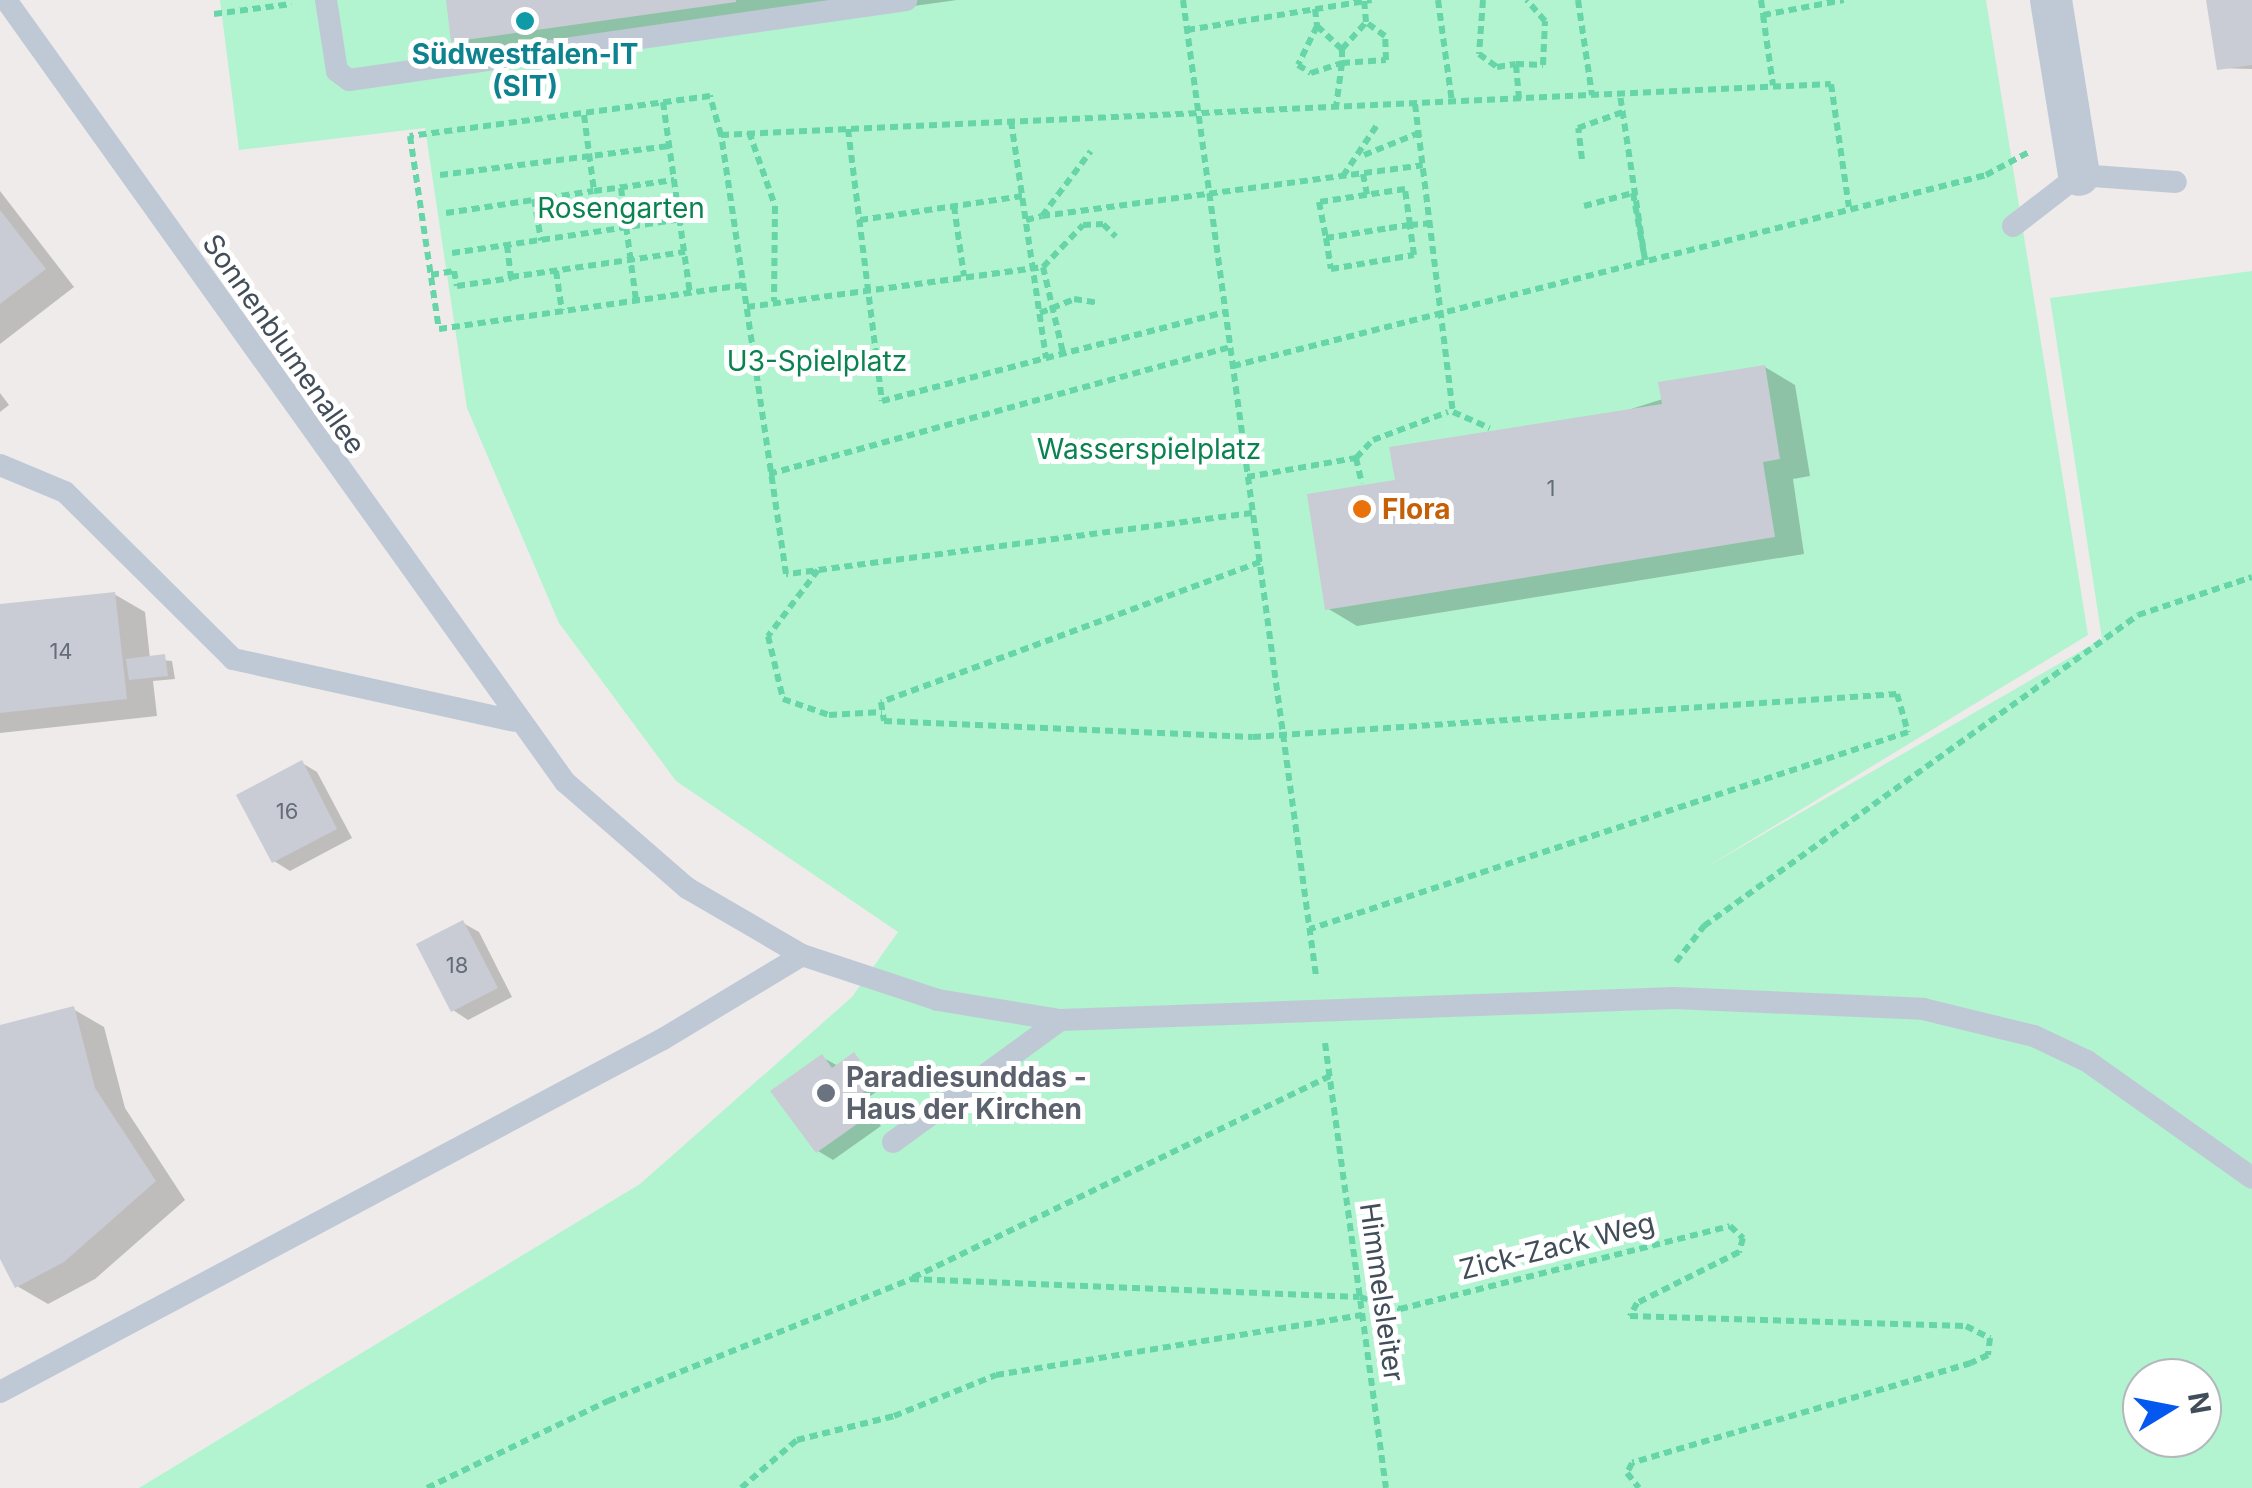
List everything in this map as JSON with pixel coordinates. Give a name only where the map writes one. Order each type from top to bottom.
[{"type":"street","points":[[2051,0],[2080,175]]},
{"type":"lane","name":"Sonnenblumenallee","points":[[6,0],[514,721],[627,844],[802,955],[875,980],[1060,1020],[1674,998],[1922,1009],[2034,1036],[2088,1061],[2252,1178]]},
{"type":"lane","points":[[326,0],[337,71],[350,80],[906,0]]},
{"type":"lane","points":[[2013,226],[2080,175],[2176,182]]},
{"type":"lane","points":[[0,465],[65,492],[233,659],[514,721]]},
{"type":"lane","points":[[0,1392],[802,955]]},
{"type":"lane","points":[[893,1142],[1060,1020]]},
{"type":"path","points":[[1183,0],[1302,877]]},
{"type":"path","points":[[1187,30],[1372,0]]},
{"type":"path","points":[[1438,0],[1452,102]]},
{"type":"path","points":[[1482,0],[1480,54],[1497,66],[1543,64],[1545,21],[1527,0]]},
{"type":"path","points":[[1578,0],[1592,96]]},
{"type":"path","points":[[1760,0],[1774,85]]},
{"type":"path","points":[[1763,15],[1844,0]]},
{"type":"path","points":[[1336,107],[1342,49],[1366,22],[1364,1]]},
{"type":"path","points":[[214,14],[284,4]]},
{"type":"path","points":[[1315,9],[1318,26],[1342,49]]},
{"type":"path","points":[[1318,26],[1298,65],[1311,74],[1342,63],[1386,60],[1386,36],[1366,22]]},
{"type":"path","points":[[1516,64],[1519,99]]},
{"type":"path","points":[[720,134],[1831,84],[1848,208]]},
{"type":"path","points":[[1620,94],[1645,260]]},
{"type":"path","points":[[744,285],[439,329],[410,136],[710,96],[720,134],[744,285],[769,474],[786,574],[1252,513]]},
{"type":"path","points":[[663,102],[690,293]]},
{"type":"path","points":[[1414,104],[1447,311],[1453,412],[1490,428]]},
{"type":"path","points":[[1582,159],[1578,128],[1623,112]]},
{"type":"path","points":[[584,116],[594,191]]},
{"type":"path","points":[[1011,122],[1046,358]]},
{"type":"path","points":[[1364,154],[1362,140],[1377,125]]},
{"type":"path","points":[[848,128],[882,401],[1225,312]]},
{"type":"path","points":[[749,132],[775,206],[774,300]]},
{"type":"path","points":[[1342,176],[1364,154],[1419,132]]},
{"type":"path","points":[[1233,366],[1986,174],[2073,132]]},
{"type":"path","points":[[440,175],[669,146]]},
{"type":"path","points":[[1042,216],[1091,152]]},
{"type":"path","points":[[1026,220],[1423,165]]},
{"type":"path","points":[[1363,174],[1366,195]]},
{"type":"path","points":[[446,214],[674,180]]},
{"type":"path","points":[[620,188],[636,301]]},
{"type":"path","points":[[1405,189],[1414,255],[1331,269],[1319,202],[1366,195],[1405,189]]},
{"type":"path","points":[[1584,206],[1633,193]]},
{"type":"path","points":[[860,220],[1022,196]]},
{"type":"path","points":[[534,199],[540,240]]},
{"type":"path","points":[[954,206],[964,276]]},
{"type":"path","points":[[452,253],[681,218]]},
{"type":"path","points":[[1326,238],[1431,223]]},
{"type":"path","points":[[747,307],[774,300],[1043,267],[1082,225],[1104,224],[1116,237]]},
{"type":"path","points":[[508,245],[510,277],[684,252]]},
{"type":"path","points":[[1043,267],[1057,310],[1063,353]]},
{"type":"path","points":[[556,270],[562,311]]},
{"type":"path","points":[[431,275],[454,271],[457,286],[512,278]]},
{"type":"path","points":[[1040,312],[1057,310],[1074,300],[1100,302]]},
{"type":"path","points":[[769,474],[1230,347]]},
{"type":"path","points":[[1247,477],[1356,458],[1374,440],[1448,412]]},
{"type":"path","points":[[1356,458],[1362,483]]},
{"type":"path","points":[[1260,562],[880,702],[884,721],[1283,736],[1897,694],[1908,732],[1310,929]]},
{"type":"path","points":[[819,570],[768,636],[783,699],[830,715],[882,712]]},
{"type":"path","points":[[1704,926],[2138,616],[2252,577]]},
{"type":"path","points":[[428,1488],[608,1401],[911,1280],[1330,1076]]},
{"type":"path","name":"Himmelsleiter","points":[[1333,1101],[1386,1488]]},
{"type":"path","name":"Zick-Zack Weg","points":[[911,1280],[1360,1297],[1400,1309],[1730,1226],[1743,1238],[1739,1252],[1637,1303],[1630,1316],[1966,1326],[1990,1338],[1988,1355],[1971,1363],[1632,1463],[1627,1473],[1639,1488]]},
{"type":"path","points":[[741,1488],[797,1440],[894,1416],[996,1375],[1362,1314]]},
{"type":"green space","points":[[220,0],[1986,0],[2088,635],[1703,869],[2102,639],[2050,298],[2252,271],[2252,1488],[139,1488],[640,1184],[852,997],[898,932],[676,781],[559,623],[467,408],[425,128],[239,150]]},
{"type":"building","name":"Südwestfalen-IT (SIT)","points":[[446,0],[736,0],[736,2],[451,42]]},
{"type":"building","points":[[2206,0],[2252,0],[2252,65],[2217,70]]},
{"type":"building","points":[[0,210],[46,269],[0,304]]},
{"type":"building","points":[[1765,365],[1780,459],[1763,462],[1775,537],[1325,610],[1307,494],[1395,480],[1389,447],[1662,404],[1658,382]]},
{"type":"building","points":[[115,592],[127,699],[0,713],[0,604]]},
{"type":"building","points":[[165,654],[168,676],[129,680],[126,659]]},
{"type":"building","points":[[302,760],[337,829],[272,863],[236,795]]},
{"type":"building","points":[[463,920],[498,988],[451,1012],[416,944]]},
{"type":"building","points":[[74,1006],[95,1088],[156,1181],[64,1262],[15,1288],[0,1259],[0,1025]]},
{"type":"building","points":[[854,1052],[876,1083],[854,1099],[867,1117],[816,1153],[770,1091],[822,1054],[832,1068]]},
{"type":"place","name":"Südwestfalen-IT (SIT)","points":[[525,21]]},
{"type":"place","name":"Flora","points":[[1362,509]]},
{"type":"place","name":"Paradiesunddas - Haus der Kirchen","points":[[826,1093]]},
{"type":"park label","name":"Rosengarten","points":[[621,208]]},
{"type":"park label","name":"U3-Spielplatz","points":[[817,361]]},
{"type":"park label","name":"Wasserspielplatz","points":[[1149,449]]}]
